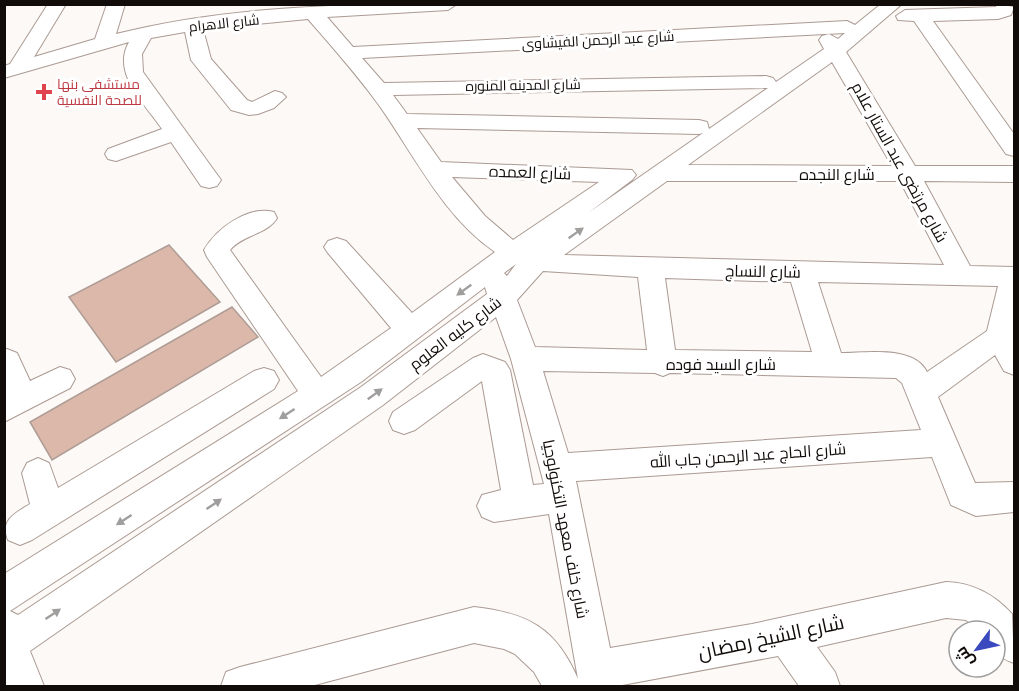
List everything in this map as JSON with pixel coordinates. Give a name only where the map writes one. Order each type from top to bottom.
[{"type":"street","points":[[11,70],[57,4]]},
{"type":"street","points":[[103,44],[116,4]]},
{"type":"street","points":[[169,29],[178,4]]},
{"type":"street","name":"شارع الاهرام","points":[[11,70],[143,34],[193,27],[240,13],[314,14],[448,4]]},
{"type":"street","name":"شارع عبد الرحمن الفيشاوى","points":[[349,53],[612,39],[998,12],[1004,11],[1006,4]]},
{"type":"street","points":[[314,14],[378,89],[435,169],[484,230],[511,270]]},
{"type":"street","points":[[920,16],[1014,149]]},
{"type":"street","name":"شارع كليه العلوم","points":[[6,638],[340,419],[407,370],[511,270],[624,175],[860,22]]},
{"type":"street","name":"شارع كليه العلوم","points":[[4,595],[317,395],[410,330],[511,270],[660,174],[860,22]]},
{"type":"street","name":"شارع مرتضى عبد الستار علام","points":[[860,22],[908,174],[962,275]]},
{"type":"street","points":[[193,27],[201,60],[239,105],[246,109],[256,109],[274,97]]},
{"type":"street","points":[[143,34],[132,54],[131,66],[209,180]]},
{"type":"street","points":[[612,39],[625,83]]},
{"type":"street","name":"شارع المدينه المنوره","points":[[378,89],[766,82]]},
{"type":"street","points":[[402,121],[699,127]]},
{"type":"street","points":[[116,154],[175,132]]},
{"type":"street","name":"شارع العمده","points":[[435,169],[624,175]]},
{"type":"street","name":"شارع النجده","points":[[660,174],[1014,174]]},
{"type":"street","points":[[265,218],[230,234],[221,241],[217,250],[317,395]]},
{"type":"street","points":[[337,247],[410,330]]},
{"type":"street","points":[[650,268],[663,364]]},
{"type":"street","name":"شارع النساج","points":[[511,270],[650,268],[1014,277]]},
{"type":"street","name":"شارع خلف معهد التكنولوجيا","points":[[511,270],[525,359],[559,483],[596,678]]},
{"type":"street","points":[[801,272],[830,365]]},
{"type":"street","points":[[1014,277],[1000,337],[1014,363]]},
{"type":"street","points":[[1000,337],[918,383],[963,494],[980,501],[1014,497]]},
{"type":"street","points":[[382,350],[407,370],[433,400],[404,421]]},
{"type":"street","name":"شارع السيد فوده","points":[[525,359],[663,364],[896,365],[918,383]]},
{"type":"street","points":[[7,360],[13,404],[60,379]]},
{"type":"street","name":"شارع الحاج عبد الرحمن جاب الله","points":[[433,400],[483,366],[495,370],[507,504],[559,483],[940,442]]},
{"type":"street","points":[[20,529],[264,380]]},
{"type":"street","points":[[189,426],[214,462]]},
{"type":"street","points":[[38,473],[49,512]]},
{"type":"street","name":"شارع الشيخ رمضان","points":[[596,678],[946,600],[963,599],[978,605],[1014,645]]},
{"type":"street","points":[[240,687],[474,625],[506,628],[533,644],[555,670],[561,687]]},
{"type":"street","points":[[786,635],[821,687]]},
{"type":"street","points":[[6,638],[25,687]]},
{"type":"building","points":[[169,245],[220,302],[116,362],[69,297]]},
{"type":"building","points":[[232,307],[258,337],[52,460],[30,422]]},
{"type":"place","name":"مستشفى بنها للصحة النفسية","points":[[44,92]]}]
